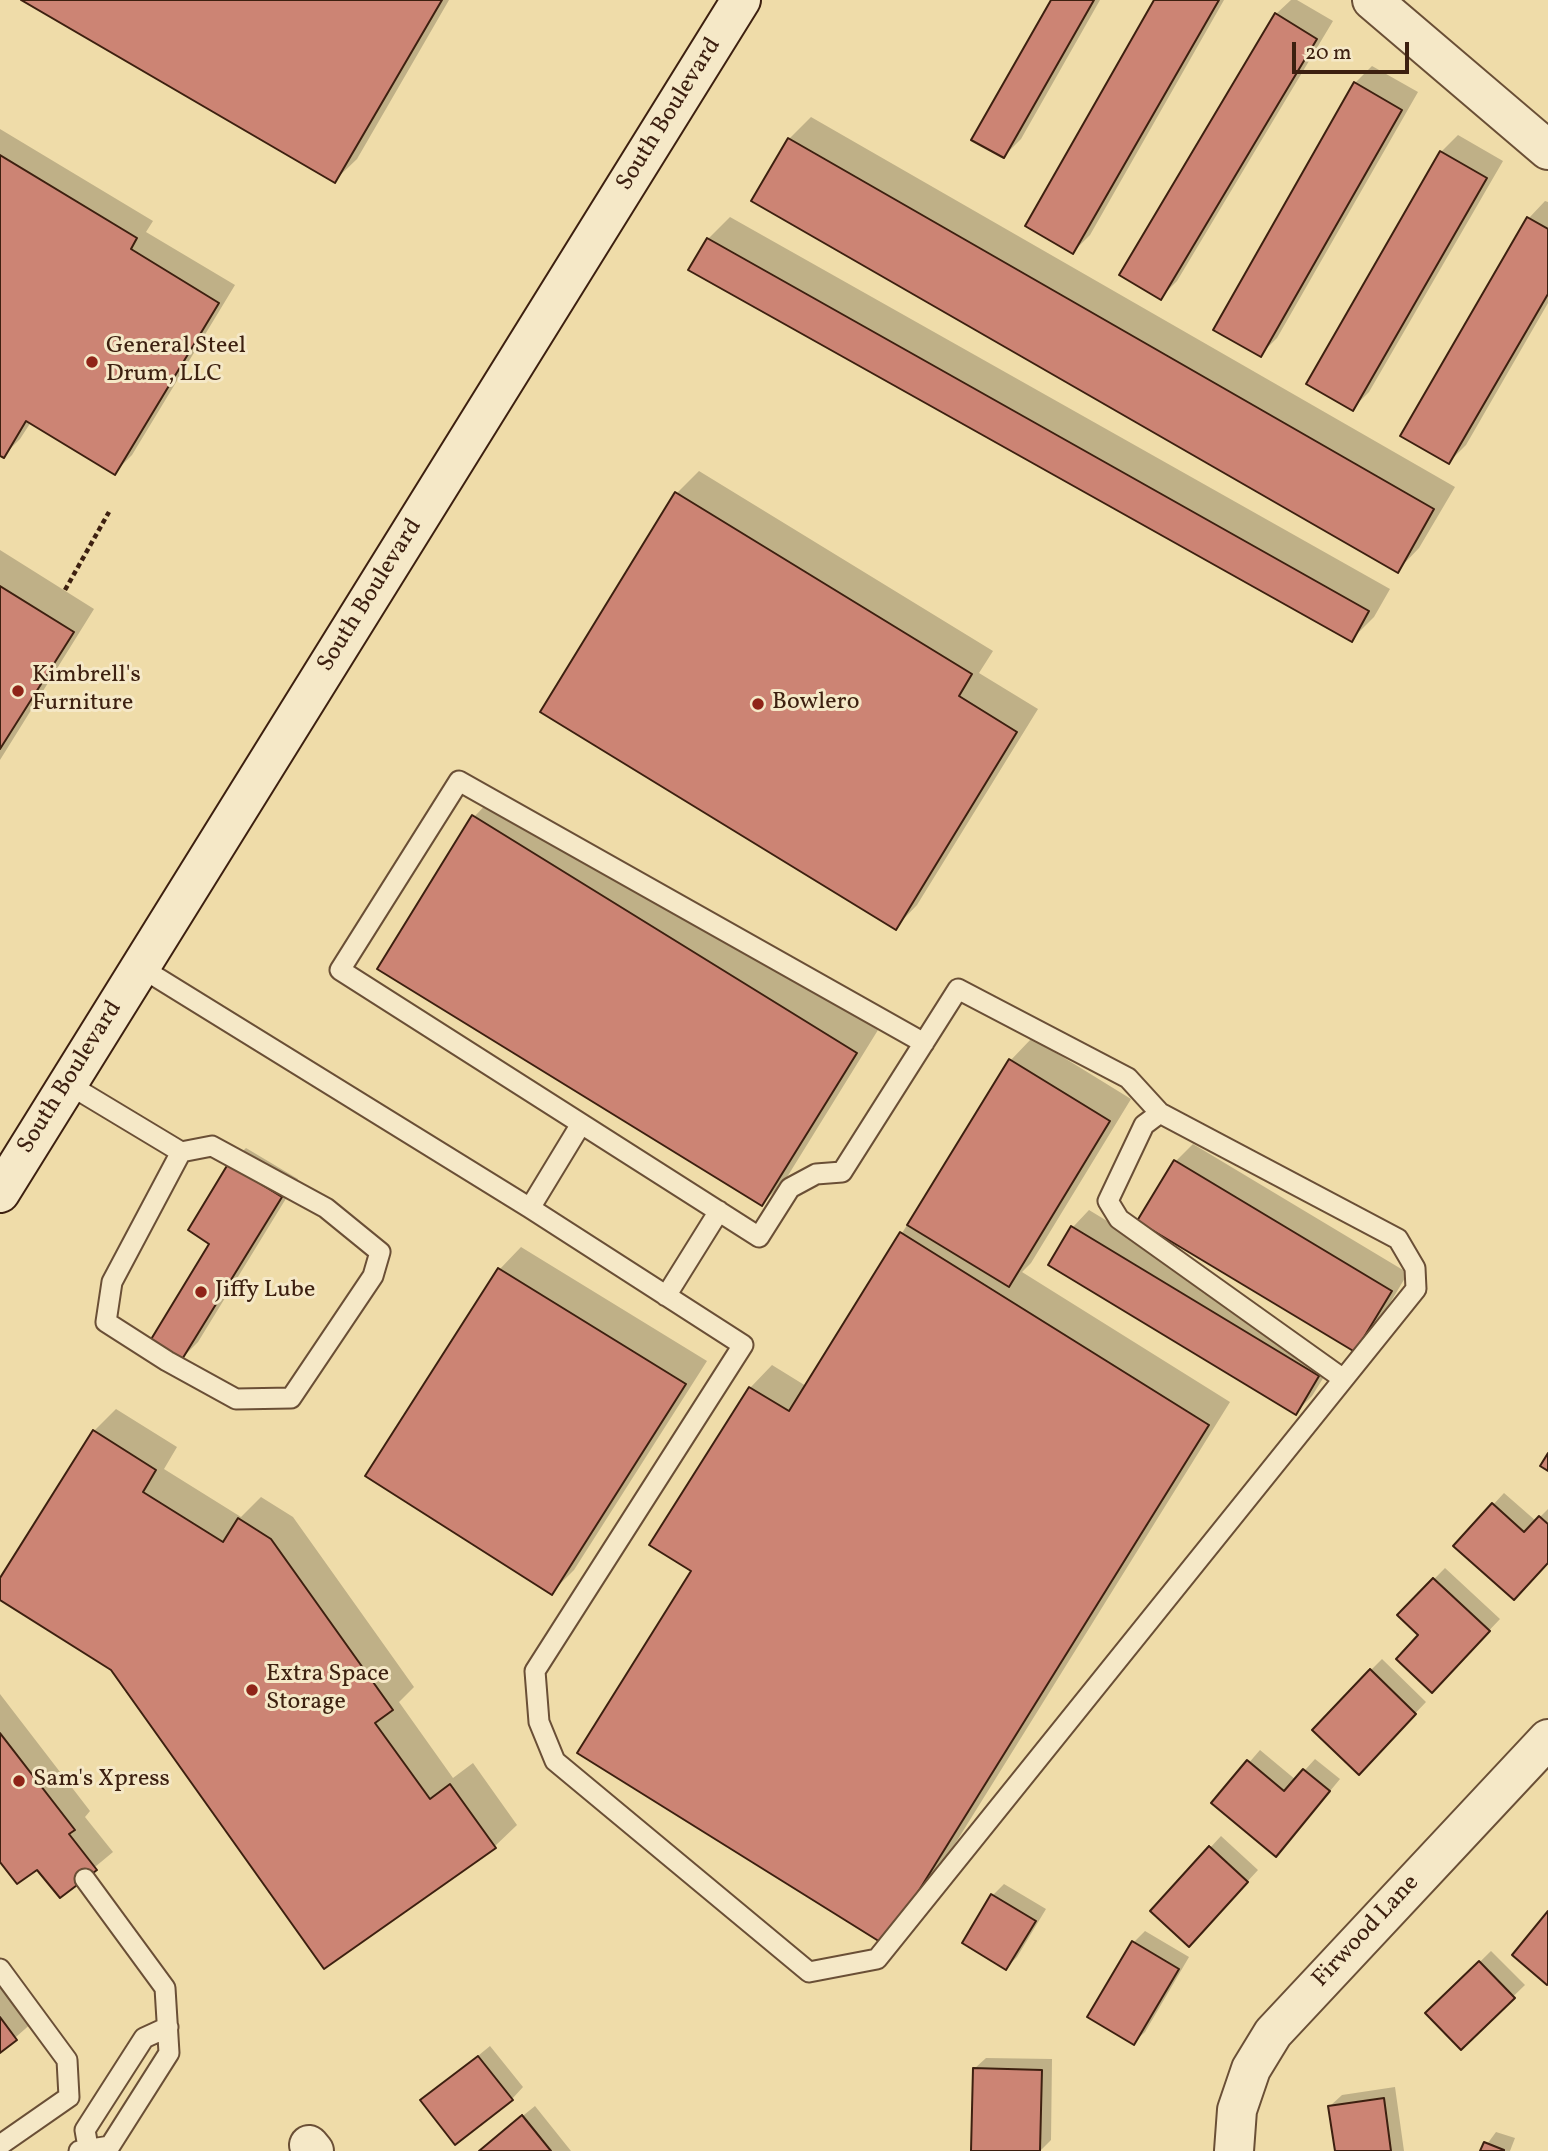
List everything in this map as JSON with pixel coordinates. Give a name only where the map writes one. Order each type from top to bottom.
[{"type":"main road","name":"South Boulevard","points":[[0,1193],[741,0]]},
{"type":"main road","points":[[1372,0],[1548,150]]},
{"type":"main road","name":"Firwood Lane","points":[[1234,2151],[1241,2099],[1251,2069],[1273,2033],[1548,1739]]},
{"type":"lane","points":[[140,967],[530,1208],[743,1345],[535,1671],[539,1723],[555,1761],[808,1972],[877,1959],[1416,1289],[1415,1268],[1398,1239],[1160,1113],[1128,1078],[958,989],[924,1043],[842,1172],[816,1174],[790,1188],[759,1237],[340,970],[459,781],[924,1043]]},
{"type":"lane","points":[[68,1084],[181,1152],[212,1146],[326,1208],[380,1252],[373,1276],[291,1398],[236,1399],[167,1361],[106,1322],[112,1282],[181,1152]]},
{"type":"lane","points":[[1160,1113],[1144,1125],[1108,1201],[1119,1219],[1342,1378]]},
{"type":"lane","points":[[530,1208],[581,1124]]},
{"type":"lane","points":[[666,1296],[719,1210]]},
{"type":"lane","points":[[85,1879],[165,1988],[168,2027],[169,2053],[110,2146],[83,2149],[85,2130],[144,2038],[168,2027]]},
{"type":"lane","points":[[0,1969],[67,2060],[69,2097],[0,2146]]},
{"type":"lane","points":[[0,2146],[11,2151]]},
{"type":"path","points":[[65,590],[109,512]]},
{"type":"building","points":[[21,0],[442,0],[335,183]]},
{"type":"building","points":[[1051,0],[1094,0],[1004,158],[971,140]]},
{"type":"building","points":[[1154,0],[1219,0],[1073,254],[1025,226]]},
{"type":"building","points":[[1275,13],[1317,39],[1161,300],[1119,275]]},
{"type":"building","points":[[1354,82],[1402,110],[1261,357],[1213,330]]},
{"type":"building","points":[[788,138],[1434,509],[1398,573],[751,201]]},
{"type":"building","points":[[1440,151],[1487,178],[1353,411],[1306,384]]},
{"type":"building","name":"General Steel Drum, LLC","points":[[0,155],[137,238],[131,249],[219,303],[115,475],[26,421],[4,458],[0,456]]},
{"type":"building","points":[[1527,217],[1548,229],[1548,294],[1449,464],[1400,436]]},
{"type":"building","points":[[707,238],[1369,611],[1352,642],[688,270]]},
{"type":"building","name":"Bowlero","points":[[675,492],[972,674],[959,696],[1017,732],[896,930],[540,712]]},
{"type":"building","name":"Kimbrell's Furniture","points":[[0,586],[74,632],[0,749]]},
{"type":"building","points":[[472,815],[857,1053],[762,1206],[377,969]]},
{"type":"building","points":[[1009,1059],[1110,1121],[1009,1287],[907,1225]]},
{"type":"building","points":[[1174,1160],[1392,1291],[1355,1352],[1137,1221]]},
{"type":"building","name":"Jiffy Lube","points":[[228,1164],[282,1197],[181,1361],[150,1341],[209,1244],[188,1230]]},
{"type":"building","points":[[1071,1226],[1319,1376],[1296,1415],[1048,1265]]},
{"type":"building","points":[[900,1232],[1209,1425],[885,1945],[577,1753],[691,1571],[649,1545],[749,1387],[789,1411]]},
{"type":"building","points":[[498,1268],[686,1384],[552,1595],[365,1476]]},
{"type":"building","name":"Extra Space Storage","points":[[93,1430],[156,1470],[143,1492],[223,1542],[238,1518],[271,1539],[393,1710],[375,1723],[430,1799],[450,1784],[496,1848],[324,1969],[111,1670],[0,1600],[0,1578]]},
{"type":"building","points":[[1548,1453],[1548,1471],[1540,1466]]},
{"type":"building","points":[[1492,1503],[1524,1532],[1539,1516],[1548,1524],[1548,1563],[1514,1600],[1453,1546]]},
{"type":"building","points":[[1433,1578],[1490,1631],[1432,1693],[1396,1659],[1418,1635],[1397,1615]]},
{"type":"building","points":[[1370,1669],[1416,1714],[1359,1775],[1312,1730]]},
{"type":"building","name":"Sam's Xpress","points":[[0,1733],[75,1830],[69,1834],[97,1870],[60,1898],[37,1870],[17,1884],[0,1862]]},
{"type":"building","points":[[1247,1760],[1284,1791],[1303,1769],[1330,1791],[1276,1857],[1211,1803]]},
{"type":"building","points":[[1209,1846],[1248,1882],[1189,1947],[1150,1911]]},
{"type":"building","points":[[991,1894],[1036,1921],[1006,1970],[962,1943]]},
{"type":"building","points":[[1548,1911],[1548,1984],[1547,1985],[1512,1955]]},
{"type":"building","points":[[1132,1941],[1179,1969],[1134,2045],[1087,2017]]},
{"type":"building","points":[[1479,1961],[1515,1998],[1461,2050],[1425,2013]]},
{"type":"building","points":[[0,2017],[17,2040],[0,2053]]},
{"type":"building","points":[[478,2056],[513,2100],[455,2145],[420,2100]]},
{"type":"building","points":[[973,2068],[1042,2070],[1040,2151],[971,2151]]},
{"type":"building","points":[[1384,2098],[1391,2151],[1335,2151],[1328,2106]]},
{"type":"building","points":[[522,2115],[551,2151],[479,2151]]},
{"type":"building","points":[[1484,2142],[1504,2150],[1504,2151],[1480,2151]]},
{"type":"place","name":"General Steel Drum, LLC","points":[[92,362]]},
{"type":"place","name":"Kimbrell's Furniture","points":[[18,691]]},
{"type":"place","name":"Bowlero","points":[[758,704]]},
{"type":"place","name":"Jiffy Lube","points":[[201,1292]]},
{"type":"place","name":"Extra Space Storage","points":[[252,1690]]},
{"type":"place","name":"Sam's Xpress","points":[[19,1781]]}]
